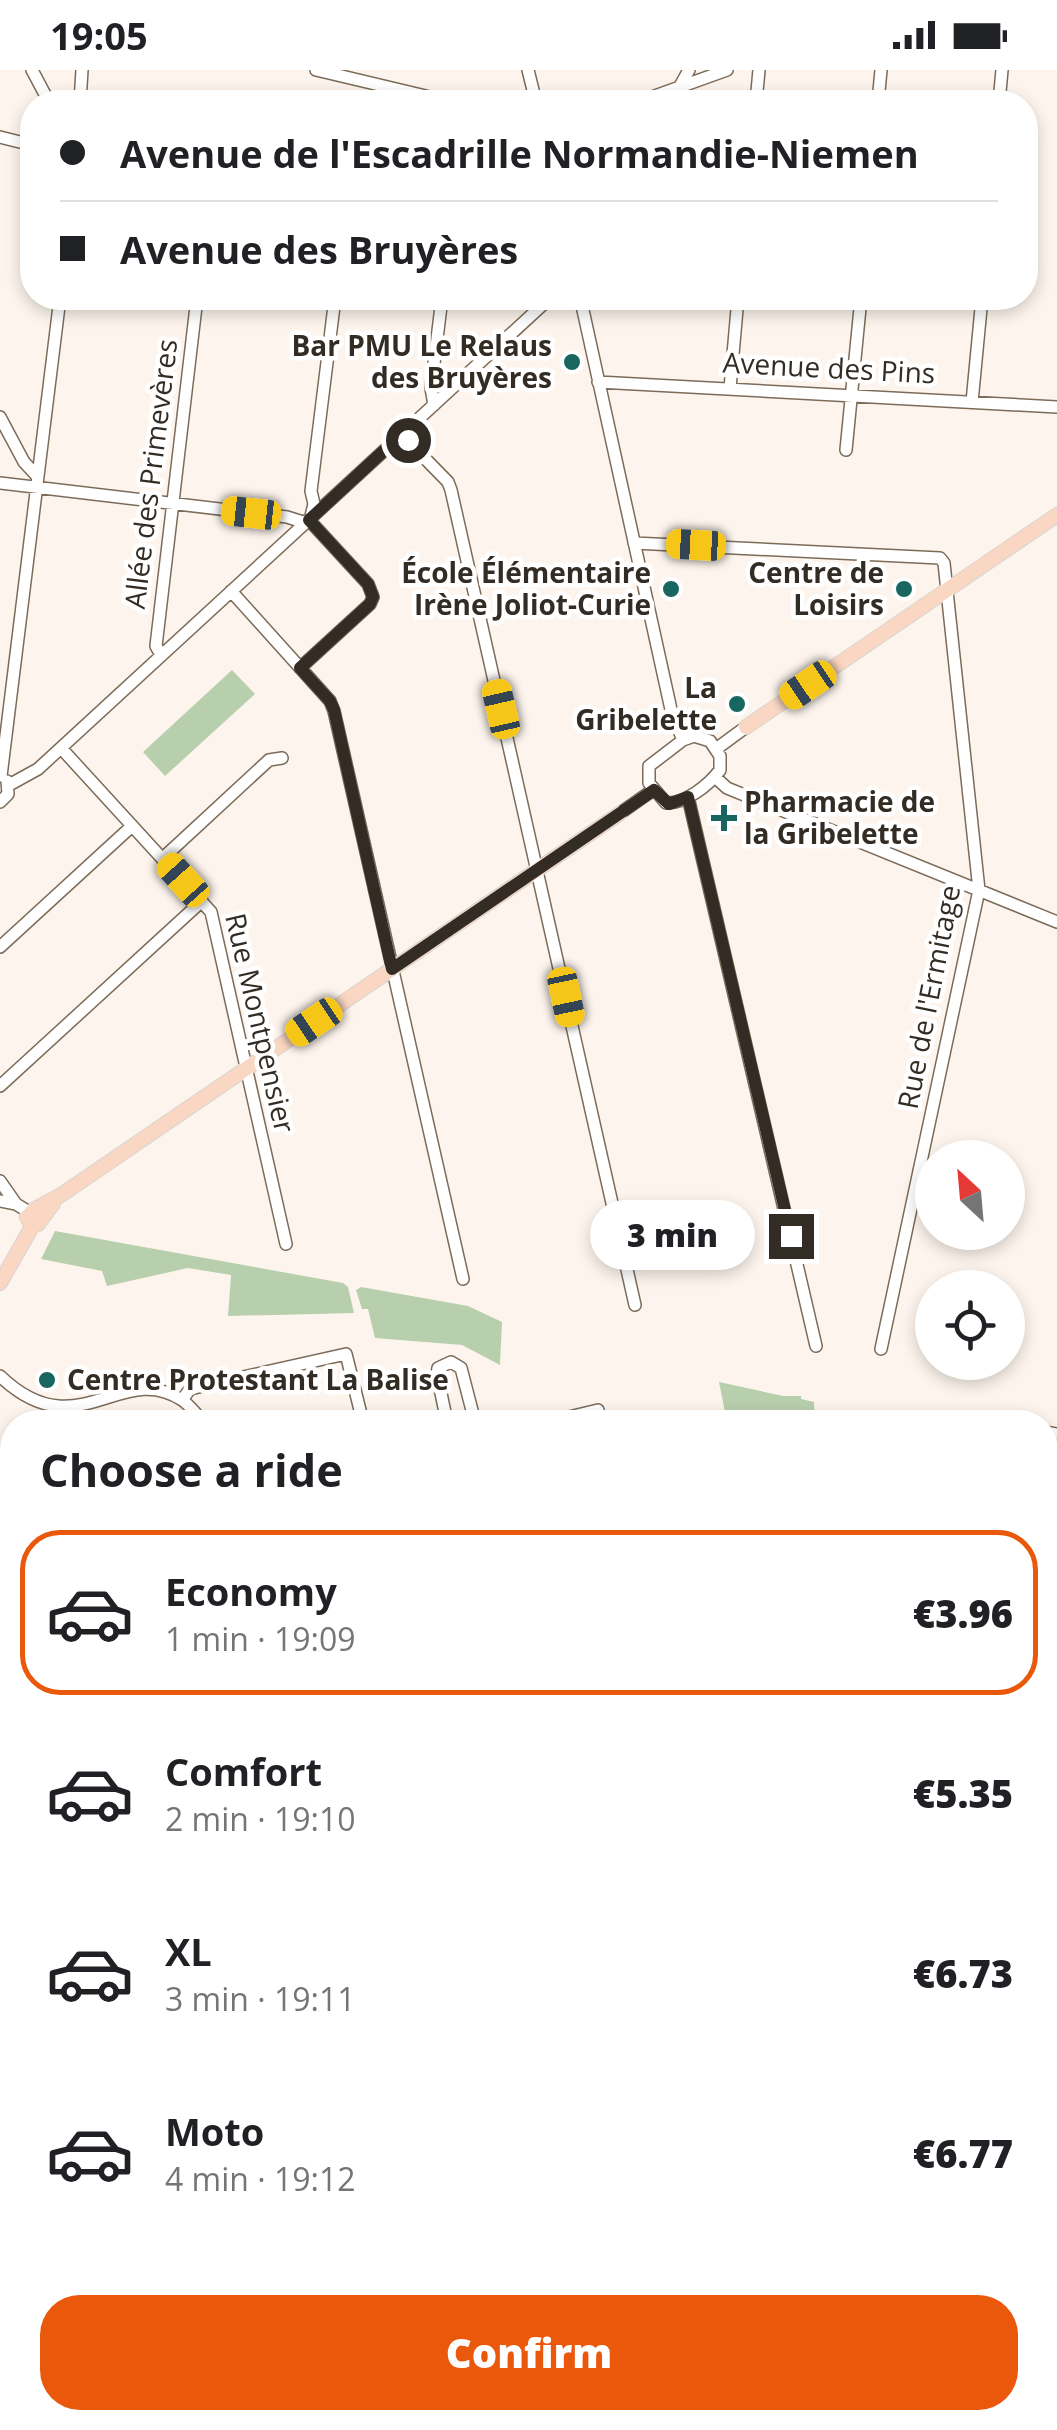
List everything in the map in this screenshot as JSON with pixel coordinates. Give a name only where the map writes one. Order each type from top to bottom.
[{"type":"main road","points":[[746,727],[1057,514]]},
{"type":"main road","points":[[0,1283],[31,1213],[619,814]]},
{"type":"street","points":[[316,70],[400,90]]},
{"type":"street","points":[[680,88],[689,70]]},
{"type":"street","points":[[674,90],[728,70]]},
{"type":"street","points":[[0,802],[8,794],[3,779],[58,310]]},
{"type":"street","name":"Allée des Primevères","points":[[160,655],[156,646],[196,310]]},
{"type":"street","points":[[0,484],[37,482],[172,504],[309,520],[314,510],[311,491],[334,310]]},
{"type":"street","points":[[434,405],[431,388],[441,310]]},
{"type":"street","points":[[3,779],[26,777],[60,748],[537,310]]},
{"type":"street","points":[[587,310],[598,382],[674,722],[683,740]]},
{"type":"street","points":[[730,388],[737,310]]},
{"type":"street","points":[[846,450],[859,310]]},
{"type":"street","points":[[972,402],[981,310]]},
{"type":"street","name":"Avenue des Pins","points":[[598,382],[1057,407]]},
{"type":"street","points":[[0,417],[37,482]]},
{"type":"street","points":[[402,434],[448,482],[451,490],[635,1305]]},
{"type":"street","points":[[300,668],[373,597],[368,584],[309,520]]},
{"type":"street","points":[[634,543],[940,558],[944,563],[946,590]]},
{"type":"street","name":"Rue de l'Ermitage","points":[[881,1350],[980,890],[946,590]]},
{"type":"street","points":[[230,591],[334,710],[463,1279]]},
{"type":"street","points":[[716,749],[746,727]]},
{"type":"street","points":[[699,736],[716,749],[721,764],[714,777],[688,797],[669,804],[654,790],[647,776],[649,766],[683,740],[699,736]]},
{"type":"street","name":"Rue Montpensier","points":[[60,748],[202,901],[212,918],[286,1244]]},
{"type":"street","points":[[163,858],[269,760],[282,758]]},
{"type":"street","points":[[714,777],[727,788],[1057,922]]},
{"type":"street","points":[[619,814],[654,790]]},
{"type":"street","points":[[688,797],[816,1346]]},
{"type":"street","points":[[0,947],[132,826]]},
{"type":"street","points":[[0,1086],[202,901]]},
{"type":"street","points":[[0,1181],[31,1213]]},
{"type":"street","points":[[0,1201],[31,1213]]},
{"type":"street","points":[[0,1376],[24,1397],[47,1406],[84,1405],[141,1391],[186,1395],[346,1354],[361,1410]]},
{"type":"street","points":[[444,1410],[437,1374],[438,1368],[451,1362],[461,1368],[472,1410]]},
{"type":"street","points":[[186,1395],[196,1410]]},
{"type":"green space","points":[[232,670],[255,694],[165,776],[143,752]]},
{"type":"green space","points":[[55,1231],[343,1283],[348,1287],[354,1313],[228,1316],[231,1275],[188,1268],[107,1286],[102,1271],[41,1259]]},
{"type":"green space","points":[[361,1287],[468,1306],[502,1322],[500,1365],[462,1345],[375,1338],[368,1309],[362,1309],[356,1290]]},
{"type":"green space","points":[[719,1382],[783,1396],[801,1396],[814,1402],[814,1410],[725,1410]]},
{"type":"place","name":"Bar PMU Le Relaus des Bruyères","points":[[572,362]]},
{"type":"place","name":"École Élémentaire Irène Joliot-Curie","points":[[671,589]]},
{"type":"place","name":"Centre de Loisirs","points":[[904,589]]},
{"type":"place","name":"La Gribelette","points":[[737,704]]},
{"type":"place","name":"Pharmacie de la Gribelette","points":[[724,818]]},
{"type":"place","name":"Centre Protestant La Balise","points":[[47,1380]]},
{"type":"route","points":[[408,440],[402,434],[309,520],[368,584],[373,597],[300,668],[334,710],[392,969],[654,790],[669,804],[688,797],[791,1236]]}]
